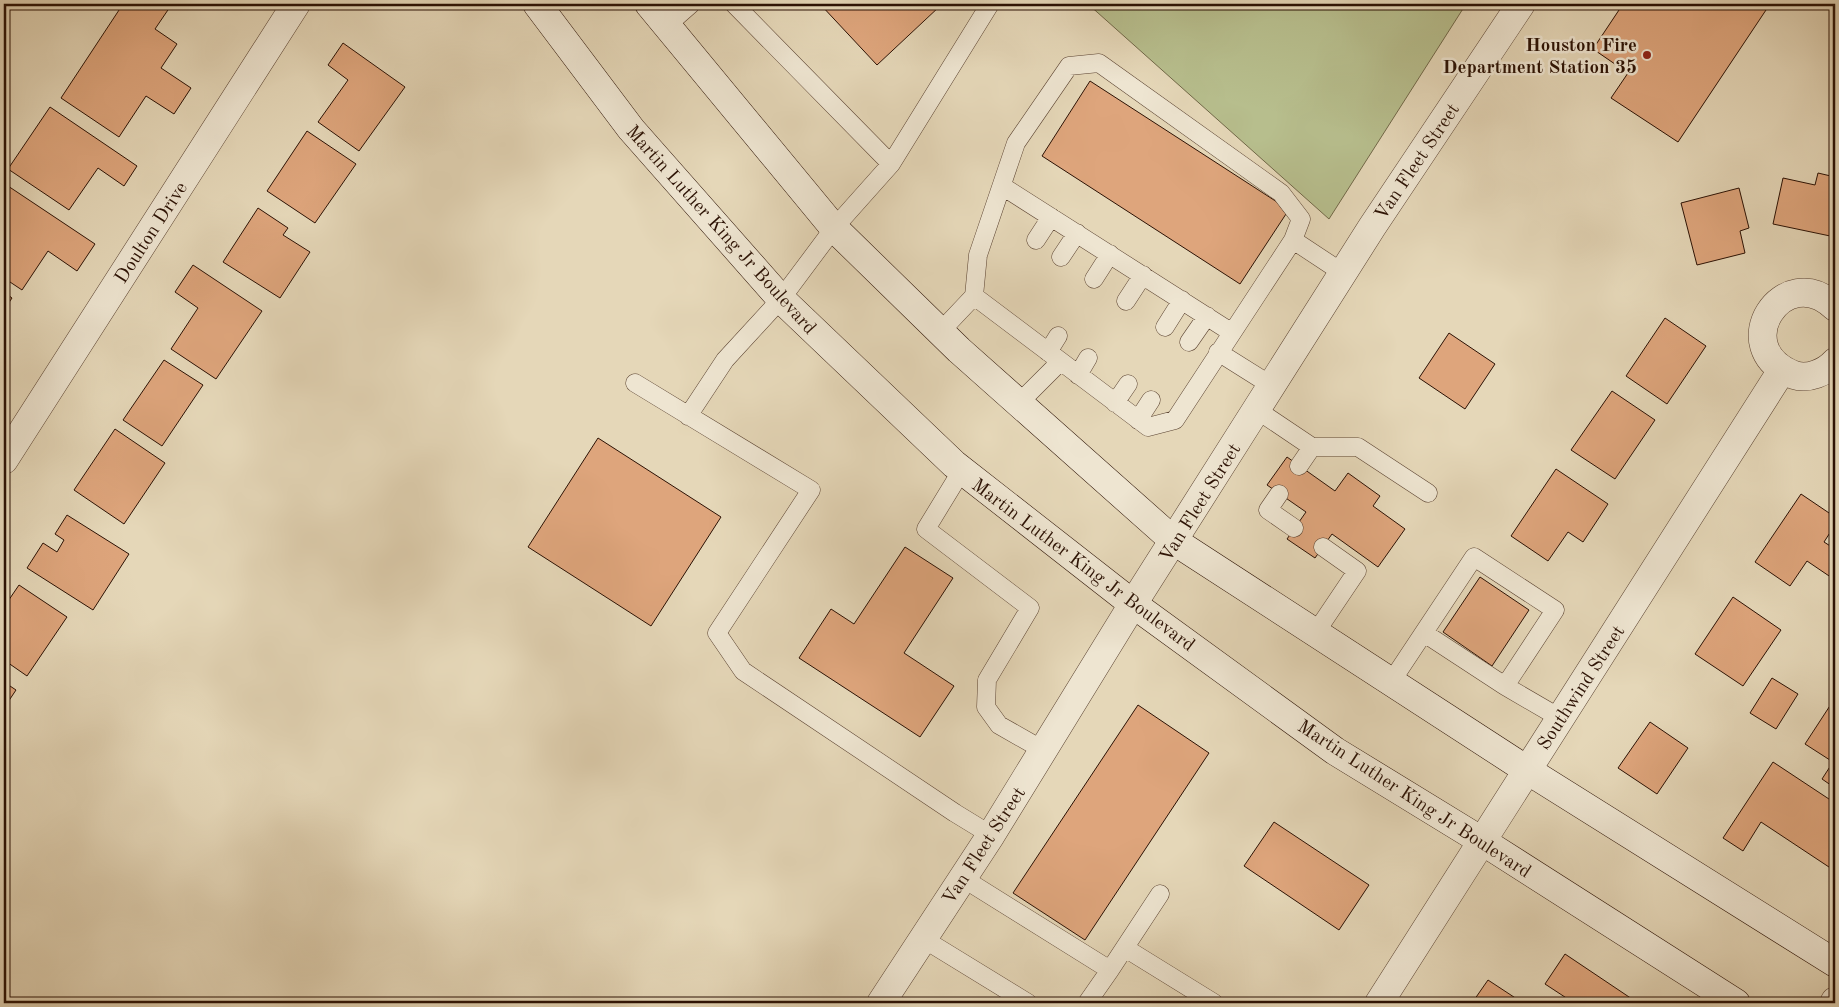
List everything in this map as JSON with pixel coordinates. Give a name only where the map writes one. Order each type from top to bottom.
[{"type":"main road","name":"Doulton Drive","points":[[4,460],[296,4]]},
{"type":"main road","name":"Martin Luther King Jr Boulevard","points":[[537,4],[631,130],[781,299],[962,470],[1133,604],[1335,751],[1482,841],[1736,1003]]},
{"type":"main road","points":[[649,4],[834,228],[940,332],[1174,541],[1527,770],[1835,963]]},
{"type":"main road","name":"Van Fleet Street","points":[[880,1003],[961,877],[991,835],[1133,604],[1344,273],[1520,4]]},
{"type":"main road","points":[[1835,307],[1826,298],[1811,292],[1795,293],[1779,300],[1768,312],[1762,328],[1763,344],[1770,359],[1782,370],[1798,376],[1814,375],[1829,368],[1835,362]]},
{"type":"main road","name":"Southwind Street","points":[[1379,1003],[1782,370]]},
{"type":"lane","points":[[666,26],[691,4]]},
{"type":"lane","points":[[734,4],[891,164]]},
{"type":"lane","points":[[688,416],[725,360],[781,299],[834,228],[891,164],[990,4]]},
{"type":"lane","points":[[940,332],[974,296],[978,255],[1016,143],[1069,66],[1099,63],[1281,193],[1301,219],[1293,240],[1175,420],[1148,427],[1054,357],[1021,322],[994,303],[974,296]]},
{"type":"lane","points":[[1002,186],[1231,332]]},
{"type":"lane","points":[[1036,240],[1051,216]]},
{"type":"lane","points":[[1062,257],[1077,233]]},
{"type":"lane","points":[[1293,240],[1344,273]]},
{"type":"lane","points":[[1094,279],[1110,254]]},
{"type":"lane","points":[[1126,301],[1143,275]]},
{"type":"lane","points":[[1164,327],[1182,300]]},
{"type":"lane","points":[[1190,342],[1206,316]]},
{"type":"lane","points":[[1019,403],[1054,357],[1058,336]]},
{"type":"lane","points":[[1218,352],[1272,386]]},
{"type":"lane","points":[[1078,375],[1088,358]]},
{"type":"lane","points":[[635,383],[811,490],[718,634],[743,671],[954,813],[991,835]]},
{"type":"lane","points":[[1116,403],[1128,384]]},
{"type":"lane","points":[[1138,420],[1151,400]]},
{"type":"lane","points":[[1257,410],[1312,447],[1358,447],[1428,493]]},
{"type":"lane","points":[[1299,466],[1312,447]]},
{"type":"lane","points":[[962,470],[926,529],[1030,608],[987,680],[986,707],[999,725],[1043,750]]},
{"type":"lane","points":[[1279,494],[1268,510],[1294,528]]},
{"type":"lane","points":[[1316,632],[1357,571],[1323,547]]},
{"type":"lane","points":[[1391,682],[1474,557],[1555,610],[1506,686]]},
{"type":"lane","points":[[1424,633],[1560,718]]},
{"type":"lane","points":[[961,877],[1110,970]]},
{"type":"lane","points":[[1087,1003],[1160,894]]},
{"type":"lane","points":[[922,938],[1028,1003]]},
{"type":"lane","points":[[1125,948],[1214,1003]]},
{"type":"green space","points":[[1088,4],[1466,4],[1329,219]]},
{"type":"building","points":[[123,4],[172,4],[155,29],[177,44],[161,68],[191,88],[174,114],[146,96],[119,137],[61,98]]},
{"type":"building","points":[[820,4],[937,4],[940,6],[877,65]]},
{"type":"building","points":[[1623,4],[1770,4],[1678,142],[1611,98],[1628,73],[1593,49]]},
{"type":"building","points":[[343,43],[405,87],[359,151],[318,122],[348,80],[328,65]]},
{"type":"building","points":[[1090,81],[1277,202],[1286,214],[1240,284],[1042,156]]},
{"type":"building","points":[[50,107],[137,166],[124,186],[98,168],[69,210],[8,169]]},
{"type":"building","points":[[307,131],[356,164],[315,223],[267,191]]},
{"type":"building","points":[[1818,173],[1835,177],[1835,237],[1773,224],[1783,178],[1815,185]]},
{"type":"building","points":[[8,186],[95,244],[77,271],[48,251],[22,290],[4,278],[4,193]]},
{"type":"building","points":[[1739,188],[1749,228],[1740,231],[1745,253],[1697,265],[1681,203]]},
{"type":"building","points":[[258,208],[288,228],[283,235],[310,252],[280,298],[223,262]]},
{"type":"building","points":[[193,265],[262,311],[216,379],[171,349],[198,308],[175,292]]},
{"type":"building","points":[[4,292],[12,298],[4,310]]},
{"type":"building","points":[[1665,318],[1706,346],[1667,404],[1626,376]]},
{"type":"building","points":[[1449,333],[1495,364],[1465,409],[1419,378]]},
{"type":"building","points":[[164,360],[203,385],[162,446],[123,420]]},
{"type":"building","points":[[1612,391],[1655,420],[1615,479],[1571,450]]},
{"type":"building","points":[[115,429],[165,463],[124,524],[74,490]]},
{"type":"building","points":[[598,438],[721,517],[651,626],[528,547]]},
{"type":"building","points":[[1287,457],[1335,491],[1348,473],[1380,496],[1373,506],[1405,529],[1378,567],[1332,534],[1315,558],[1287,539],[1306,512],[1267,485]]},
{"type":"building","points":[[1556,469],[1608,504],[1583,542],[1568,532],[1548,561],[1511,536]]},
{"type":"building","points":[[1801,494],[1835,517],[1835,525],[1824,542],[1835,549],[1835,580],[1807,561],[1790,586],[1755,562]]},
{"type":"building","points":[[67,515],[129,554],[93,610],[27,568],[43,543],[57,552],[64,540],[55,534]]},
{"type":"building","points":[[905,547],[953,578],[904,653],[954,686],[920,737],[799,658],[831,609],[854,624]]},
{"type":"building","points":[[1480,577],[1529,610],[1492,666],[1443,632]]},
{"type":"building","points":[[19,585],[67,617],[27,676],[4,660],[4,607]]},
{"type":"building","points":[[1733,597],[1781,630],[1743,686],[1695,654]]},
{"type":"building","points":[[1772,678],[1798,694],[1776,729],[1750,713]]},
{"type":"building","points":[[4,682],[16,690],[4,708]]},
{"type":"building","points":[[1835,698],[1835,788],[1822,779],[1833,762],[1805,744]]},
{"type":"building","points":[[1138,705],[1209,753],[1085,940],[1013,893]]},
{"type":"building","points":[[1650,722],[1688,748],[1657,794],[1618,768]]},
{"type":"building","points":[[1773,762],[1835,803],[1835,871],[1761,822],[1743,851],[1723,838]]},
{"type":"building","points":[[1274,822],[1369,885],[1339,930],[1244,866]]},
{"type":"building","points":[[1565,954],[1638,1003],[1574,1003],[1545,984]]},
{"type":"building","points":[[1488,980],[1523,1003],[1472,1003]]},
{"type":"place","name":"Houston Fire Department Station 35","points":[[1647,55]]}]
